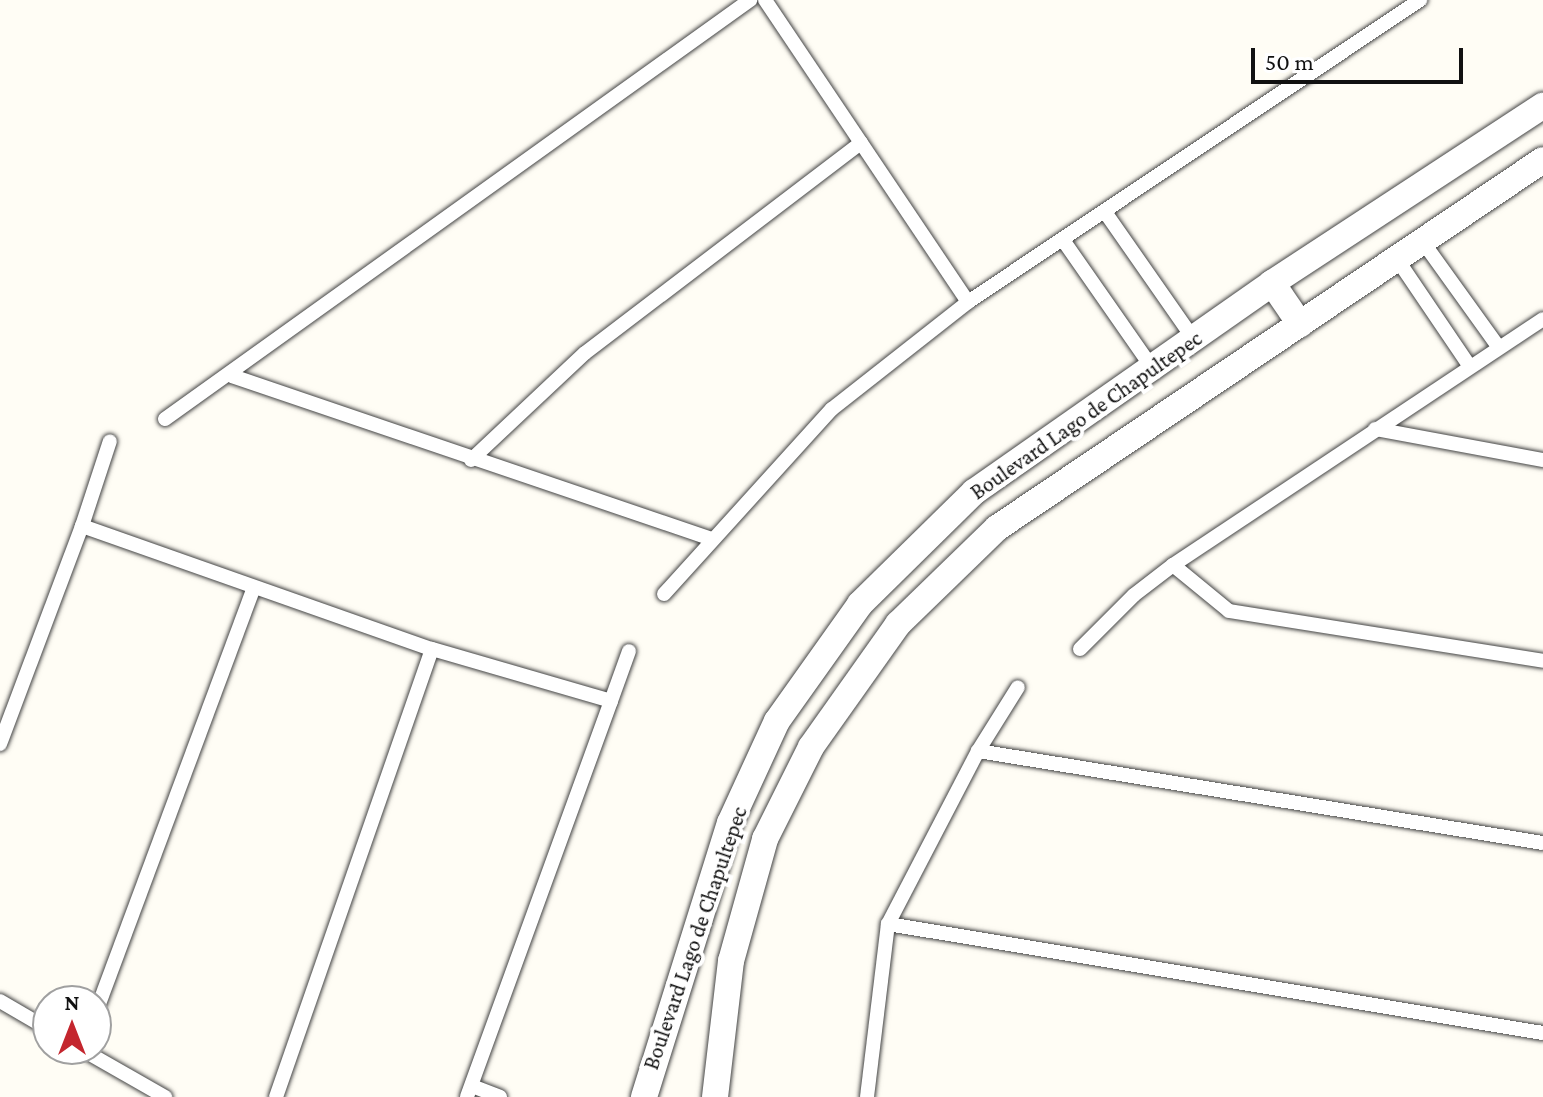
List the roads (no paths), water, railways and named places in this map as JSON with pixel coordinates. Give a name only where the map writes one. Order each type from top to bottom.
[{"type":"street","name":"Boulevard Lago de Chapultepec","points":[[643,1096],[730,823],[777,721],[850,617],[974,492],[1272,283],[1543,106]]},
{"type":"street","name":"Boulevard Lago de Chapultepec","points":[[715,1097],[731,961],[765,839],[811,747],[898,624],[997,528],[1543,160]]},
{"type":"street","points":[[1272,283],[1300,324]]},
{"type":"lane","points":[[165,419],[232,376],[750,0]]},
{"type":"lane","points":[[765,0],[968,302]]},
{"type":"lane","points":[[664,594],[832,409],[968,302],[1420,0]]},
{"type":"lane","points":[[471,460],[585,353],[861,143]]},
{"type":"lane","points":[[1105,212],[1193,338]]},
{"type":"lane","points":[[1063,240],[1153,369]]},
{"type":"lane","points":[[1423,242],[1497,345]]},
{"type":"lane","points":[[1397,259],[1468,364]]},
{"type":"lane","points":[[1080,649],[1134,595],[1173,565],[1468,364],[1543,319]]},
{"type":"lane","points":[[232,376],[471,460],[712,539]]},
{"type":"lane","points":[[1375,429],[1543,460]]},
{"type":"lane","points":[[0,744],[82,526],[110,441]]},
{"type":"lane","points":[[82,526],[432,649],[611,701]]},
{"type":"lane","points":[[1173,565],[1229,611],[1543,661]]},
{"type":"lane","points":[[106,985],[254,587]]},
{"type":"lane","points":[[276,1097],[432,649]]},
{"type":"lane","points":[[500,1097],[470,1091],[629,651]]},
{"type":"lane","points":[[867,1097],[888,924],[978,751],[1018,687]]},
{"type":"lane","points":[[978,751],[1543,843]]},
{"type":"lane","points":[[888,924],[1543,1033]]},
{"type":"lane","points":[[0,1001],[32,1020]]},
{"type":"lane","points":[[110,1065],[165,1097]]}]
